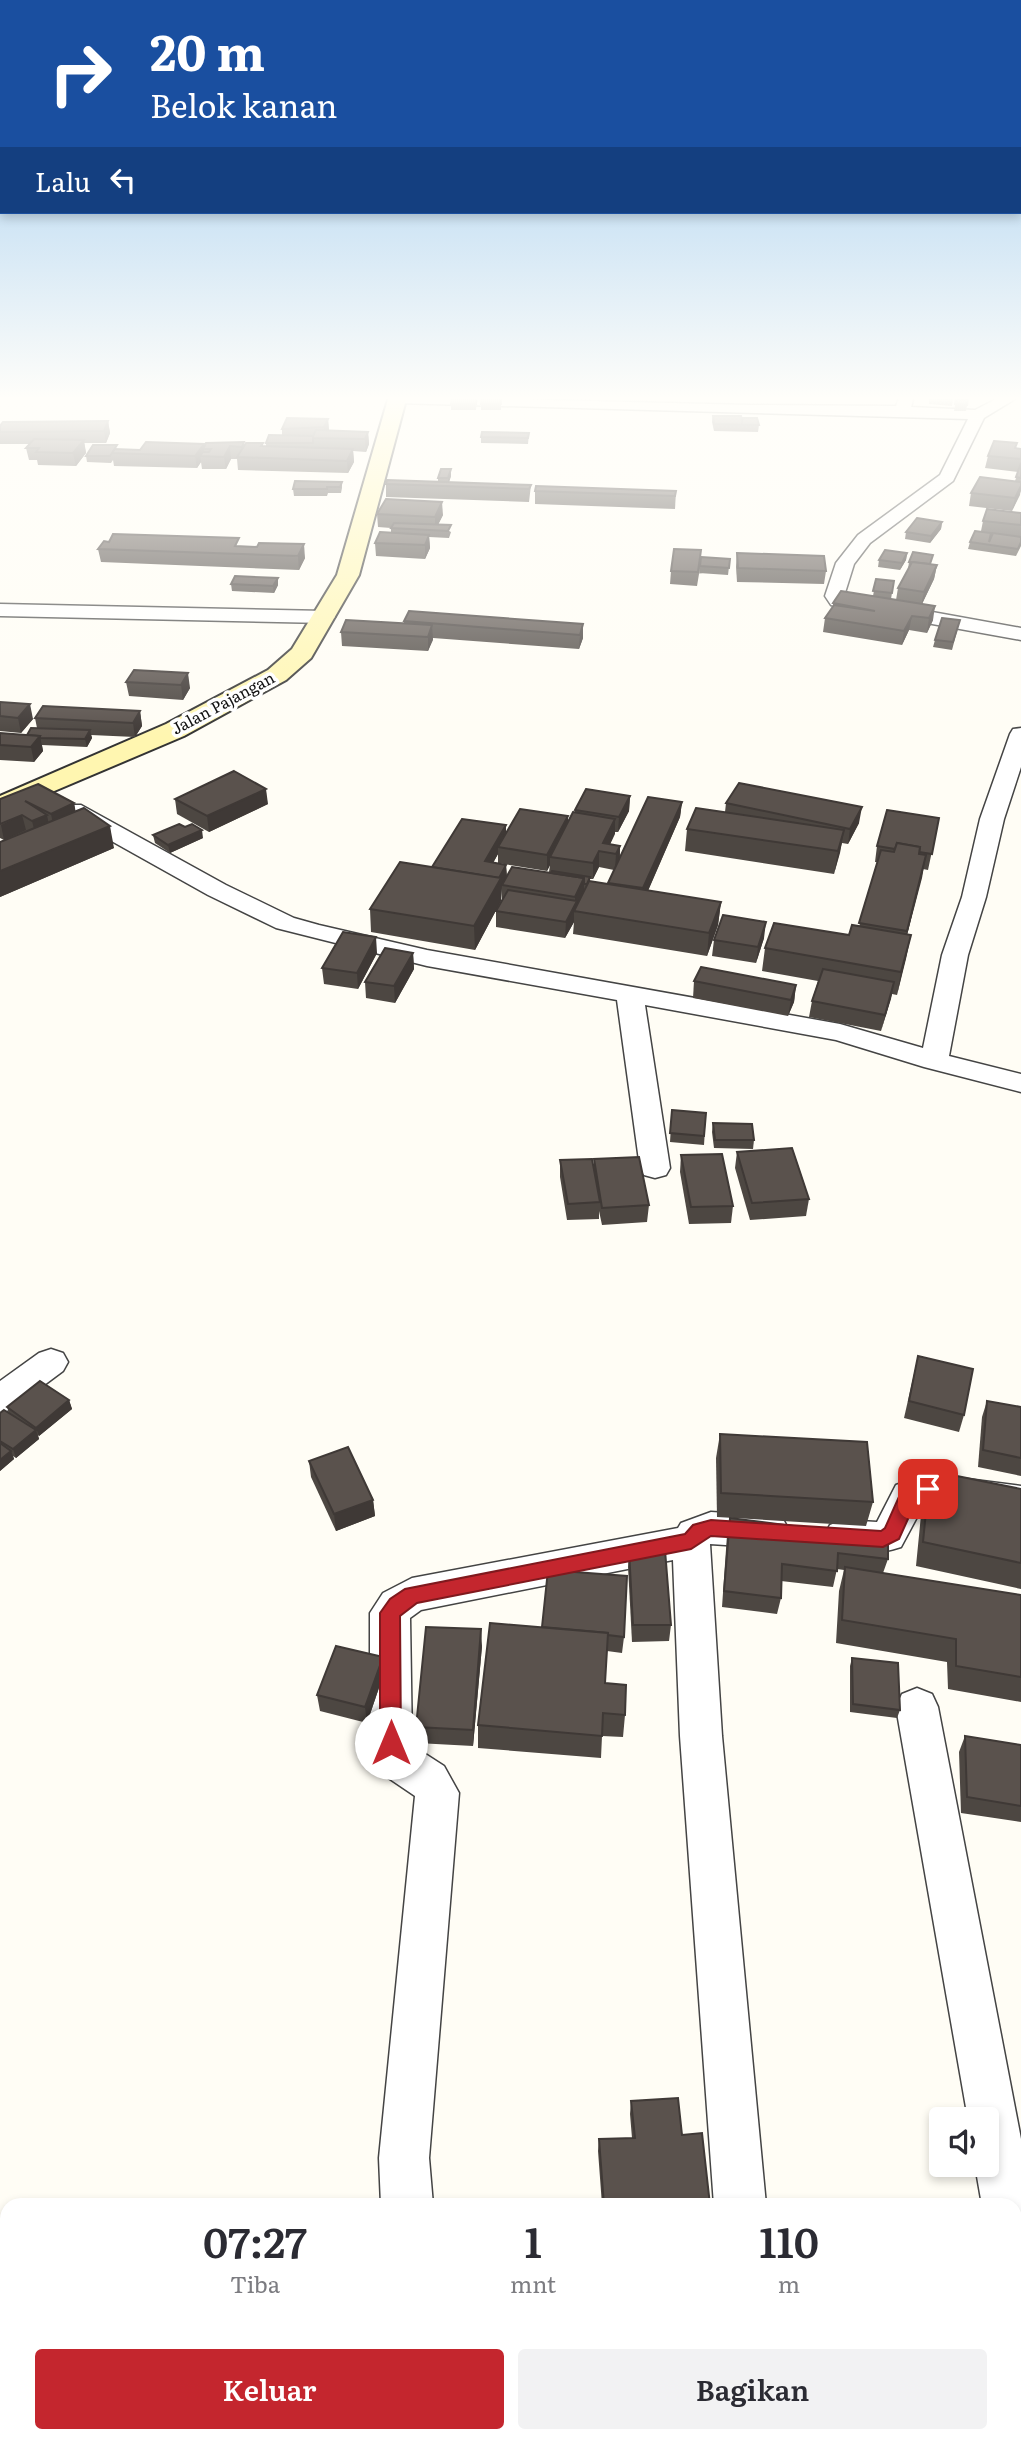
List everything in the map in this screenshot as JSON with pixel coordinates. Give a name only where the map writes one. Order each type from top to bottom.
[{"type":"main road","name":"Jalan Pajangan","points":[[0,806],[175,730],[277,675],[302,653],[348,575],[366,510]]},
{"type":"street","points":[[903,510],[864,539],[845,563],[834,596],[838,601],[1021,634]]},
{"type":"street","points":[[0,610],[325,617]]},
{"type":"street","points":[[934,1061],[955,954],[974,897],[992,819],[1019,748]]},
{"type":"street","points":[[38,790],[217,890],[285,923],[427,958],[840,1032],[934,1061],[1021,1083]]},
{"type":"street","points":[[630,994],[655,1168]]},
{"type":"street","points":[[0,1399],[51,1362]]},
{"type":"street","points":[[407,2198],[404,2158],[437,1793],[429,1780],[396,1759],[391,1743],[390,1613],[397,1605],[412,1595],[691,1541],[700,1531],[711,1528],[883,1539],[892,1534],[909,1496],[928,1489],[1021,1501]]},
{"type":"street","points":[[691,1541],[701,1736],[739,2198]]},
{"type":"street","points":[[917,1707],[1007,2198]]},
{"type":"building","points":[[379,510],[438,510],[435,517],[377,514]]},
{"type":"building","points":[[987,510],[1021,513],[1021,525],[983,521]]},
{"type":"building","points":[[917,518],[942,522],[931,536],[906,532]]},
{"type":"building","points":[[394,523],[451,525],[448,531],[391,528]]},
{"type":"building","points":[[975,531],[991,533],[989,542],[993,533],[1021,537],[1021,542],[1018,549],[970,542]]},
{"type":"building","points":[[380,532],[429,535],[425,545],[375,543]]},
{"type":"building","points":[[113,534],[239,538],[235,546],[257,547],[259,543],[304,544],[298,556],[98,549],[104,541],[109,542]]},
{"type":"building","points":[[674,549],[701,550],[698,572],[671,571]]},
{"type":"building","points":[[885,550],[907,553],[902,563],[879,560]]},
{"type":"building","points":[[913,552],[933,555],[930,564],[909,562]]},
{"type":"building","points":[[737,553],[824,556],[826,571],[738,568]]},
{"type":"building","points":[[701,557],[730,559],[729,568],[700,566]]},
{"type":"building","points":[[912,562],[937,565],[924,592],[898,588]]},
{"type":"building","points":[[235,576],[278,578],[273,586],[231,584]]},
{"type":"building","points":[[876,579],[894,581],[892,593],[873,591]]},
{"type":"building","points":[[841,591],[935,606],[929,618],[912,616],[904,631],[825,618],[834,605],[875,611],[833,603]]},
{"type":"building","points":[[409,611],[583,624],[580,635],[404,621]]},
{"type":"building","points":[[942,618],[960,620],[953,642],[935,640]]},
{"type":"building","points":[[346,620],[432,625],[428,637],[341,632]]},
{"type":"building","points":[[134,670],[188,673],[181,685],[126,682]]},
{"type":"building","points":[[0,702],[30,704],[18,718],[0,716]]},
{"type":"building","points":[[43,706],[140,711],[133,723],[35,718]]},
{"type":"building","points":[[31,728],[90,730],[85,739],[40,738],[27,735]]},
{"type":"building","points":[[0,733],[40,736],[31,747],[0,745]]},
{"type":"building","points":[[234,771],[266,789],[207,816],[175,799]]},
{"type":"building","points":[[739,783],[862,807],[850,829],[726,803]]},
{"type":"building","points":[[38,784],[74,803],[51,814],[25,801],[47,815],[32,821],[22,815],[0,824],[0,799]]},
{"type":"building","points":[[586,789],[630,796],[619,817],[575,810]]},
{"type":"building","points":[[648,797],[682,802],[643,888],[608,883]]},
{"type":"building","points":[[84,808],[110,826],[0,871],[0,842]]},
{"type":"building","points":[[696,808],[844,830],[838,851],[687,829]]},
{"type":"building","points":[[520,809],[568,816],[547,855],[498,847]]},
{"type":"building","points":[[887,810],[939,818],[932,854],[919,852],[920,847],[897,843],[895,849],[877,846]]},
{"type":"building","points":[[573,812],[615,819],[603,843],[620,846],[616,854],[599,851],[593,863],[550,857]]},
{"type":"building","points":[[462,819],[506,825],[485,861],[506,865],[499,878],[432,867]]},
{"type":"building","points":[[179,824],[185,827],[192,824],[202,830],[168,845],[153,835]]},
{"type":"building","points":[[897,843],[920,847],[919,854],[926,855],[907,931],[859,923],[881,850],[894,852]]},
{"type":"building","points":[[400,862],[501,878],[474,926],[370,909]]},
{"type":"building","points":[[512,867],[584,878],[575,897],[502,885]]},
{"type":"building","points":[[551,873],[590,877],[587,884],[584,884],[584,878]]},
{"type":"building","points":[[589,881],[721,902],[709,933],[574,911]]},
{"type":"building","points":[[508,890],[577,901],[566,922],[496,911]]},
{"type":"building","points":[[723,915],[766,922],[758,947],[714,940]]},
{"type":"building","points":[[774,923],[849,935],[852,925],[911,935],[901,972],[765,948]]},
{"type":"building","points":[[343,932],[376,937],[357,973],[322,968]]},
{"type":"building","points":[[385,948],[413,953],[394,986],[365,982]]},
{"type":"building","points":[[701,967],[796,985],[791,1000],[694,981]]},
{"type":"building","points":[[823,969],[894,982],[885,1015],[812,1001]]},
{"type":"building","points":[[672,1110],[706,1113],[704,1136],[670,1133]]},
{"type":"building","points":[[713,1123],[752,1124],[754,1140],[715,1140]]},
{"type":"building","points":[[792,1148],[809,1199],[752,1203],[737,1152]]},
{"type":"building","points":[[722,1154],[733,1206],[691,1207],[681,1155]]},
{"type":"building","points":[[639,1157],[649,1205],[602,1208],[594,1159]]},
{"type":"building","points":[[592,1159],[600,1202],[568,1204],[560,1160]]},
{"type":"building","points":[[918,1356],[973,1369],[964,1415],[909,1401]]},
{"type":"building","points":[[40,1381],[69,1400],[36,1428],[7,1407]]},
{"type":"building","points":[[987,1401],[1021,1407],[1021,1458],[983,1450]]},
{"type":"building","points":[[4,1410],[36,1430],[13,1449],[0,1441],[0,1413]]},
{"type":"building","points":[[720,1434],[867,1442],[873,1502],[721,1493]]},
{"type":"building","points":[[0,1443],[11,1451],[0,1460]]},
{"type":"building","points":[[348,1447],[373,1500],[334,1514],[309,1461]]},
{"type":"building","points":[[952,1475],[1021,1489],[1021,1563],[923,1542],[928,1491],[950,1496]]},
{"type":"building","points":[[730,1518],[888,1538],[888,1559],[838,1553],[837,1571],[782,1564],[781,1598],[724,1591]]},
{"type":"building","points":[[629,1550],[665,1550],[671,1625],[633,1625]]},
{"type":"building","points":[[845,1567],[1021,1595],[1021,1677],[956,1666],[956,1639],[842,1620]]},
{"type":"building","points":[[548,1570],[627,1576],[624,1637],[542,1627]]},
{"type":"building","points":[[490,1623],[608,1633],[605,1683],[626,1685],[625,1715],[603,1713],[602,1736],[478,1725]]},
{"type":"building","points":[[426,1627],[481,1629],[473,1730],[416,1727]]},
{"type":"building","points":[[336,1646],[383,1657],[365,1707],[317,1695]]},
{"type":"building","points":[[852,1658],[898,1663],[900,1710],[853,1704]]},
{"type":"building","points":[[965,1736],[1021,1745],[1021,1806],[967,1797]]},
{"type":"building","points":[[678,2098],[682,2135],[702,2133],[709,2198],[603,2198],[599,2139],[635,2138],[631,2101]]},
{"type":"route","points":[[391,1743],[390,1613],[412,1595],[691,1541],[694,1534],[711,1528],[883,1539],[892,1534],[909,1496],[928,1489]]}]
